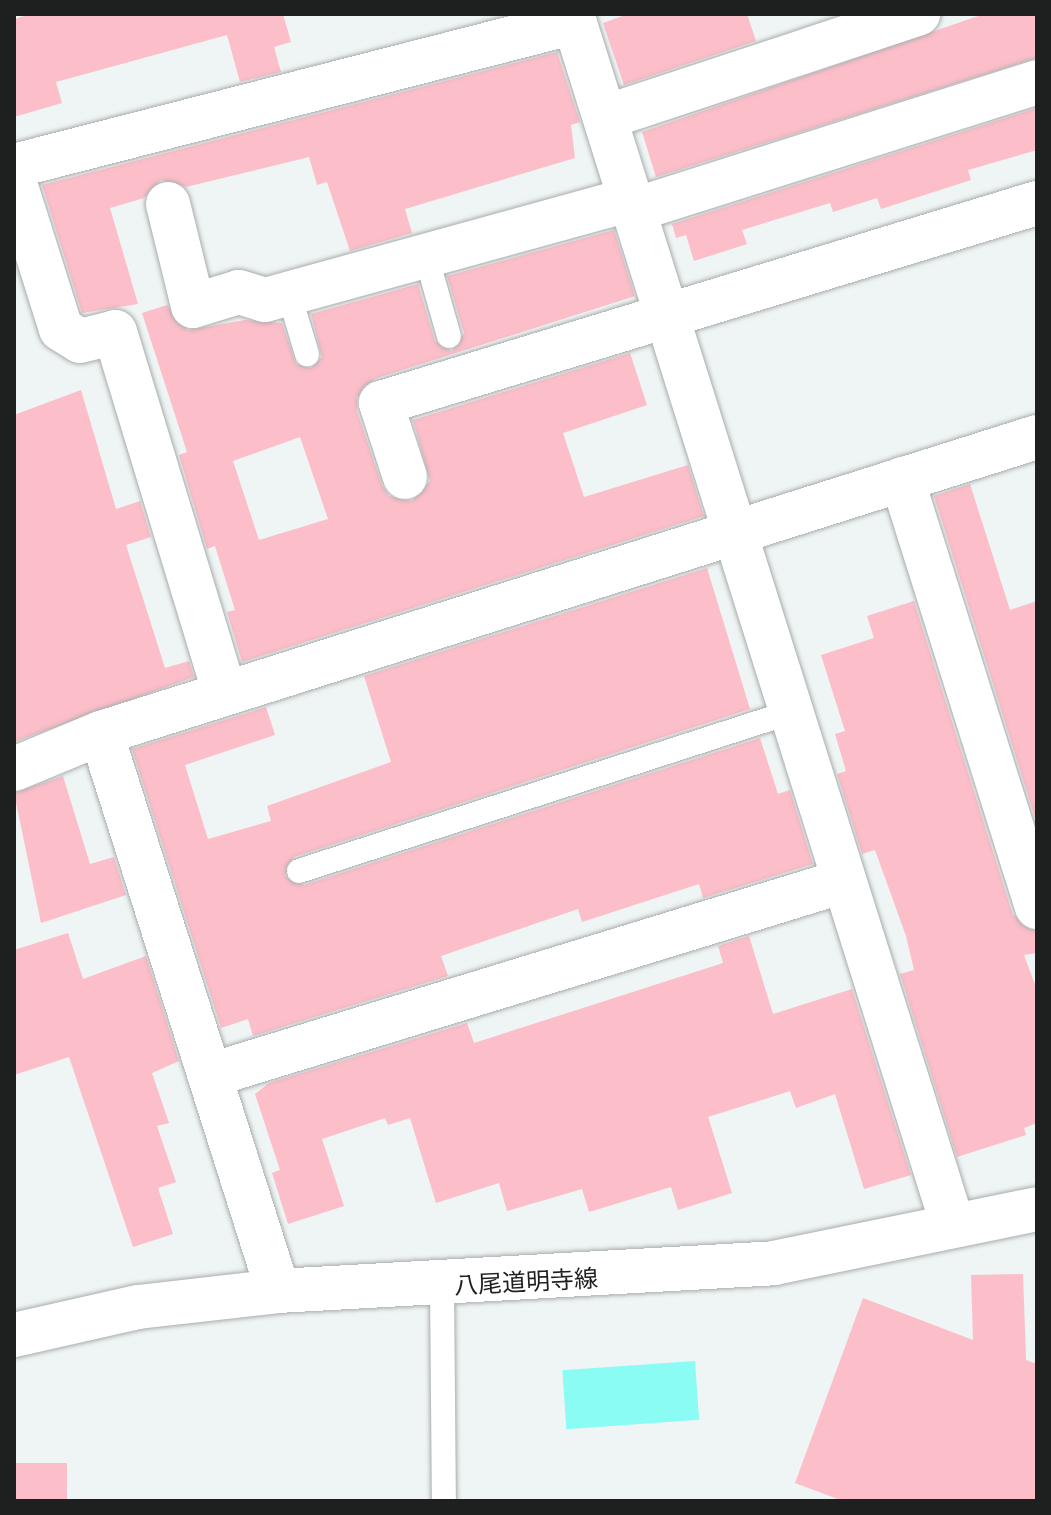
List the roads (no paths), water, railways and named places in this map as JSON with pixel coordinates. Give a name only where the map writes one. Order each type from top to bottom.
[{"type":"street","points":[[606,117],[918,14]]},
{"type":"street","points":[[14,166],[574,18],[952,1223]]},
{"type":"street","points":[[168,204],[193,306],[239,292],[265,300],[633,205],[1037,82]]},
{"type":"street","points":[[14,180],[61,329],[80,341],[115,332],[225,693]]},
{"type":"street","points":[[405,477],[381,403],[1037,203]]},
{"type":"street","points":[[14,769],[101,733],[734,530],[1037,437]]},
{"type":"street","points":[[902,479],[1037,907]]},
{"type":"street","points":[[101,733],[278,1291]]},
{"type":"street","points":[[211,1075],[844,881]]},
{"type":"street","name":"八尾道明寺線","points":[[14,1335],[138,1307],[278,1291],[442,1285],[774,1263],[952,1223],[1037,1209]]},
{"type":"lane","points":[[427,259],[449,336]]},
{"type":"lane","points":[[289,294],[307,354]]},
{"type":"lane","points":[[299,871],[791,712]]},
{"type":"lane","points":[[442,1285],[444,1501]]}]
